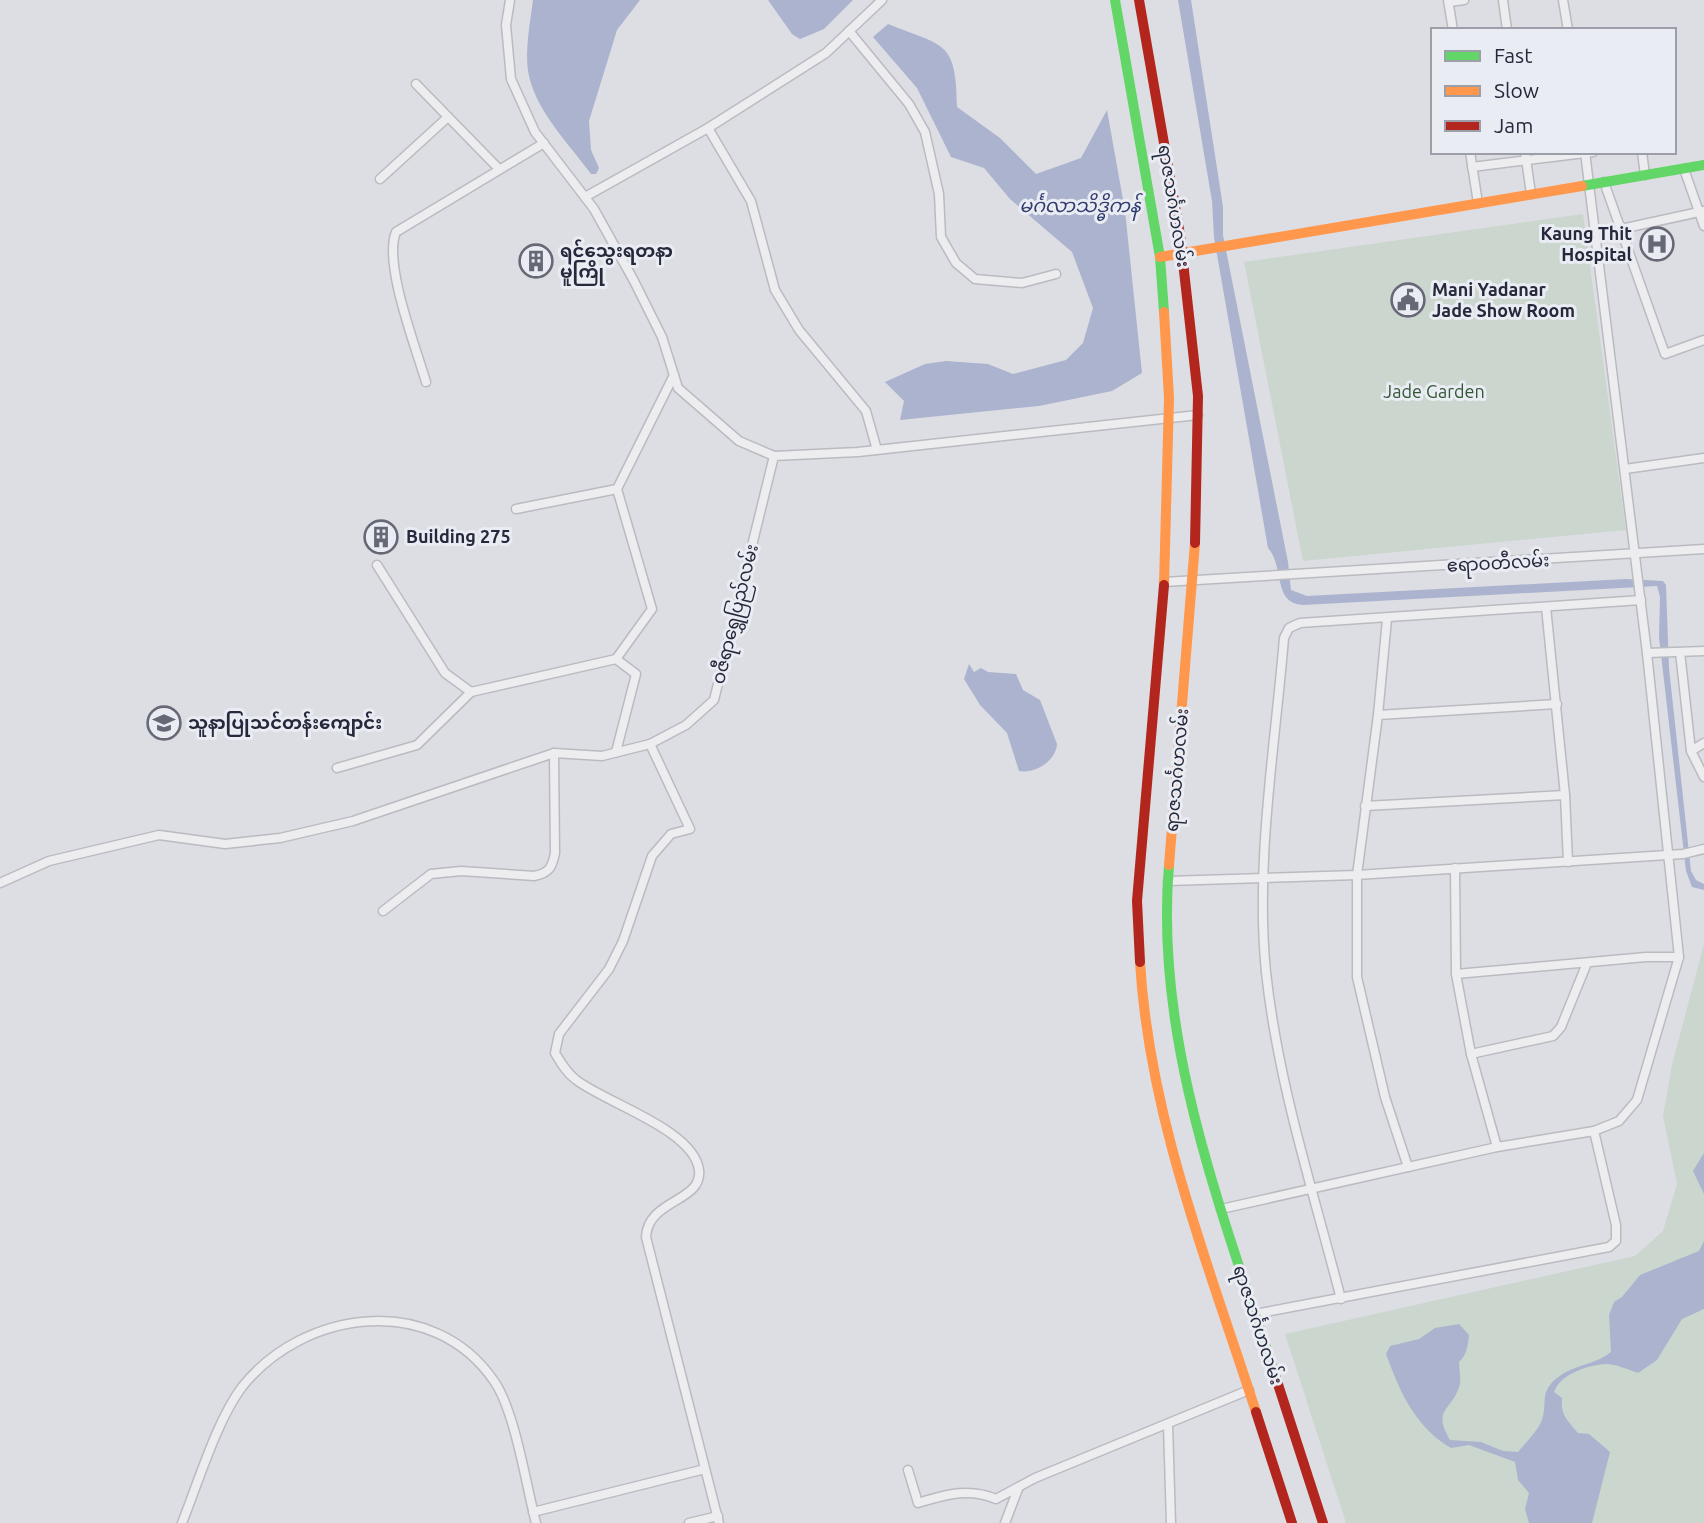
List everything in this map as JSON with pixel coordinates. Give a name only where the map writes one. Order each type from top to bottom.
[{"type":"main road","name":"ရာဇသင်္ဂဟလမ်း","points":[[1115,0],[1160,257],[1169,419],[1164,582],[1137,901],[1142,991],[1157,1085],[1181,1181],[1292,1523]]},
{"type":"main road","name":"ရာဇသင်္ဂဟလမ်း","points":[[1139,0],[1183,255],[1198,415],[1194,581],[1168,881],[1171,988],[1184,1066],[1221,1209],[1322,1523]]},
{"type":"main road","points":[[1160,257],[1704,165]]},
{"type":"street","points":[[510,0],[506,25],[511,79],[535,132],[585,197],[640,292],[662,337],[678,388],[739,441],[774,456],[877,450],[1198,415]]},
{"type":"street","points":[[585,197],[708,128],[826,53],[882,0]]},
{"type":"street","points":[[1452,28],[1448,1],[1464,0]]},
{"type":"street","points":[[1503,0],[1507,28]]},
{"type":"street","points":[[1563,0],[1568,28]]},
{"type":"street","points":[[849,31],[909,104],[925,132],[939,194],[941,237],[956,263],[975,279],[1022,282],[1056,274]]},
{"type":"street","points":[[416,84],[499,169]]},
{"type":"street","points":[[380,179],[448,117]]},
{"type":"street","points":[[708,128],[751,201],[775,290],[799,330],[866,411],[877,450]]},
{"type":"street","points":[[426,382],[393,267],[391,244],[396,232],[544,143]]},
{"type":"street","points":[[1470,154],[1478,203]]},
{"type":"street","points":[[1472,167],[1526,156],[1567,154]]},
{"type":"street","points":[[1221,1209],[1497,1147],[1594,1131],[1619,1121],[1637,1100],[1679,957],[1641,600],[1587,154]]},
{"type":"street","points":[[1642,154],[1645,175]]},
{"type":"street","points":[[1526,156],[1531,194]]},
{"type":"street","points":[[1684,169],[1704,226]]},
{"type":"street","points":[[1604,182],[1665,354],[1704,340]]},
{"type":"street","points":[[1621,229],[1701,212]]},
{"type":"street","points":[[337,768],[418,745],[471,692],[616,659],[652,610],[617,489],[674,375]]},
{"type":"street","name":"ဝဇီရာရွှေပြည်လမ်း","points":[[0,883],[48,861],[159,835],[225,844],[281,838],[353,821],[554,753],[602,755],[650,744],[686,725],[714,699],[774,456]]},
{"type":"street","points":[[1625,469],[1704,458]]},
{"type":"street","points":[[516,509],[617,489]]},
{"type":"street","name":"ဧရာဝတီလမ်း","points":[[1194,581],[1704,549]]},
{"type":"street","points":[[377,565],[445,673],[471,692]]},
{"type":"street","points":[[1164,582],[1194,581]]},
{"type":"street","points":[[1341,1299],[1284,1087],[1266,971],[1263,877],[1284,638],[1289,628],[1300,623],[1641,600]]},
{"type":"street","points":[[1546,607],[1565,795],[1568,862]]},
{"type":"street","points":[[1387,619],[1378,715],[1357,875],[1357,977],[1385,1097],[1408,1167]]},
{"type":"street","points":[[1647,653],[1704,651]]},
{"type":"street","points":[[1681,652],[1690,751],[1704,777]]},
{"type":"street","points":[[616,659],[636,674],[616,752]]},
{"type":"street","points":[[1378,715],[1557,704]]},
{"type":"street","points":[[1690,751],[1704,743]]},
{"type":"street","points":[[650,744],[690,829],[671,834],[652,856],[624,941],[609,969],[559,1034],[555,1053],[576,1079],[634,1111],[677,1139],[693,1154],[699,1167],[699,1180],[693,1190],[671,1202],[654,1216],[647,1227],[646,1237],[718,1520],[689,1523]]},
{"type":"street","points":[[383,911],[431,874],[461,871],[534,876],[545,874],[551,868],[555,853],[554,753]]},
{"type":"street","points":[[1365,806],[1565,795]]},
{"type":"street","points":[[1168,881],[1357,875],[1683,854],[1704,849]]},
{"type":"street","points":[[1455,868],[1456,974],[1471,1054],[1497,1147]]},
{"type":"street","points":[[1456,974],[1679,957]]},
{"type":"street","points":[[1471,1054],[1553,1036],[1561,1027],[1587,963]]},
{"type":"street","points":[[1255,1314],[1609,1247],[1616,1241],[1616,1225],[1594,1131]]},
{"type":"street","points":[[181,1523],[231,1405],[263,1367],[285,1348],[316,1333],[352,1324],[392,1320],[423,1326],[454,1342],[477,1358],[495,1382],[505,1404],[536,1523]]},
{"type":"street","points":[[908,1470],[918,1503],[950,1493],[970,1493],[996,1499],[1035,1478],[1249,1390]]},
{"type":"street","points":[[1168,1425],[1171,1523]]},
{"type":"street","points":[[533,1512],[705,1469]]},
{"type":"street","points":[[1005,1523],[1018,1489]]},
{"type":"green space","name":"Jade Garden","points":[[1583,214],[1626,530],[1303,561],[1244,262]]},
{"type":"green space","points":[[1704,944],[1704,1523],[1346,1523],[1285,1334],[1635,1256],[1663,1231],[1677,1184],[1663,1116],[1672,1065]]},
{"type":"water","points":[[533,0],[640,0],[617,30],[589,121],[591,150],[599,168],[596,174],[591,174],[537,99],[528,71],[527,54]]},
{"type":"water","points":[[768,0],[853,0],[824,29],[800,39],[792,34]]},
{"type":"water","points":[[1178,0],[1191,0],[1223,207],[1223,235],[1288,562],[1291,590],[1307,596],[1626,579],[1663,581],[1666,585],[1669,668],[1691,871],[1696,880],[1704,884],[1704,890],[1692,887],[1686,871],[1659,637],[1660,597],[1657,586],[1303,605],[1293,603],[1287,598],[1268,548],[1214,237],[1212,201]]},
{"type":"water","name":"မင်္ဂလာသိဒ္ဓိကန်","points":[[888,24],[923,37],[944,49],[954,69],[957,107],[1000,138],[1036,174],[1081,158],[1107,110],[1125,211],[1142,373],[1112,391],[1039,406],[900,420],[904,401],[885,382],[925,364],[946,361],[988,364],[1013,374],[1066,360],[1083,343],[1093,308],[1072,252],[1010,199],[984,168],[951,157],[917,88],[873,37]]},
{"type":"water","points":[[969,664],[974,672],[981,668],[988,672],[1016,674],[1023,690],[1040,700],[1057,744],[1053,756],[1044,765],[1019,771],[1007,733],[980,705],[964,679]]},
{"type":"water","points":[[1704,1153],[1704,1194],[1693,1171]]},
{"type":"water","points":[[1704,1241],[1704,1309],[1682,1319],[1657,1360],[1638,1373],[1610,1364],[1583,1369],[1568,1375],[1554,1392],[1562,1398],[1564,1413],[1578,1433],[1589,1434],[1610,1452],[1592,1523],[1529,1523],[1525,1509],[1529,1493],[1518,1480],[1515,1462],[1469,1445],[1451,1448],[1418,1419],[1403,1395],[1386,1354],[1390,1346],[1419,1339],[1435,1328],[1459,1324],[1469,1335],[1465,1353],[1459,1362],[1460,1384],[1443,1415],[1445,1430],[1450,1440],[1481,1442],[1503,1451],[1518,1452],[1542,1421],[1545,1396],[1550,1385],[1564,1373],[1611,1352],[1609,1315],[1614,1302],[1622,1297],[1640,1275],[1699,1251]]},
{"type":"traffic: fast","points":[[1115,0],[1160,257],[1164,312]]},
{"type":"traffic: fast","points":[[1582,186],[1704,165]]},
{"type":"traffic: fast","points":[[1169,865],[1167,930],[1172,995],[1182,1059],[1214,1186],[1274,1372]]},
{"type":"traffic: slow","points":[[1160,257],[1582,186]]},
{"type":"traffic: slow","points":[[1164,312],[1169,398],[1164,585]]},
{"type":"traffic: slow","points":[[1169,865],[1195,543]]},
{"type":"traffic: slow","points":[[1140,962],[1155,1077],[1168,1134],[1201,1246],[1256,1412]]},
{"type":"traffic: jam","points":[[1139,0],[1180,235],[1198,396],[1195,543]]},
{"type":"traffic: jam","points":[[1140,962],[1137,901],[1164,585]]},
{"type":"traffic: jam","points":[[1274,1372],[1323,1523]]},
{"type":"traffic: jam","points":[[1256,1412],[1292,1523]]},
{"type":"place","name":"Kaung Thit Hospital","points":[[1657,244]]},
{"type":"place","name":"ရင်သွေးရတနာ မူကြို","points":[[536,261]]},
{"type":"place","name":"Mani Yadanar Jade Show Room","points":[[1408,300]]},
{"type":"place","name":"Building 275","points":[[381,537]]},
{"type":"place","name":"သူနာပြုသင်တန်းကျောင်း","points":[[164,723]]}]
